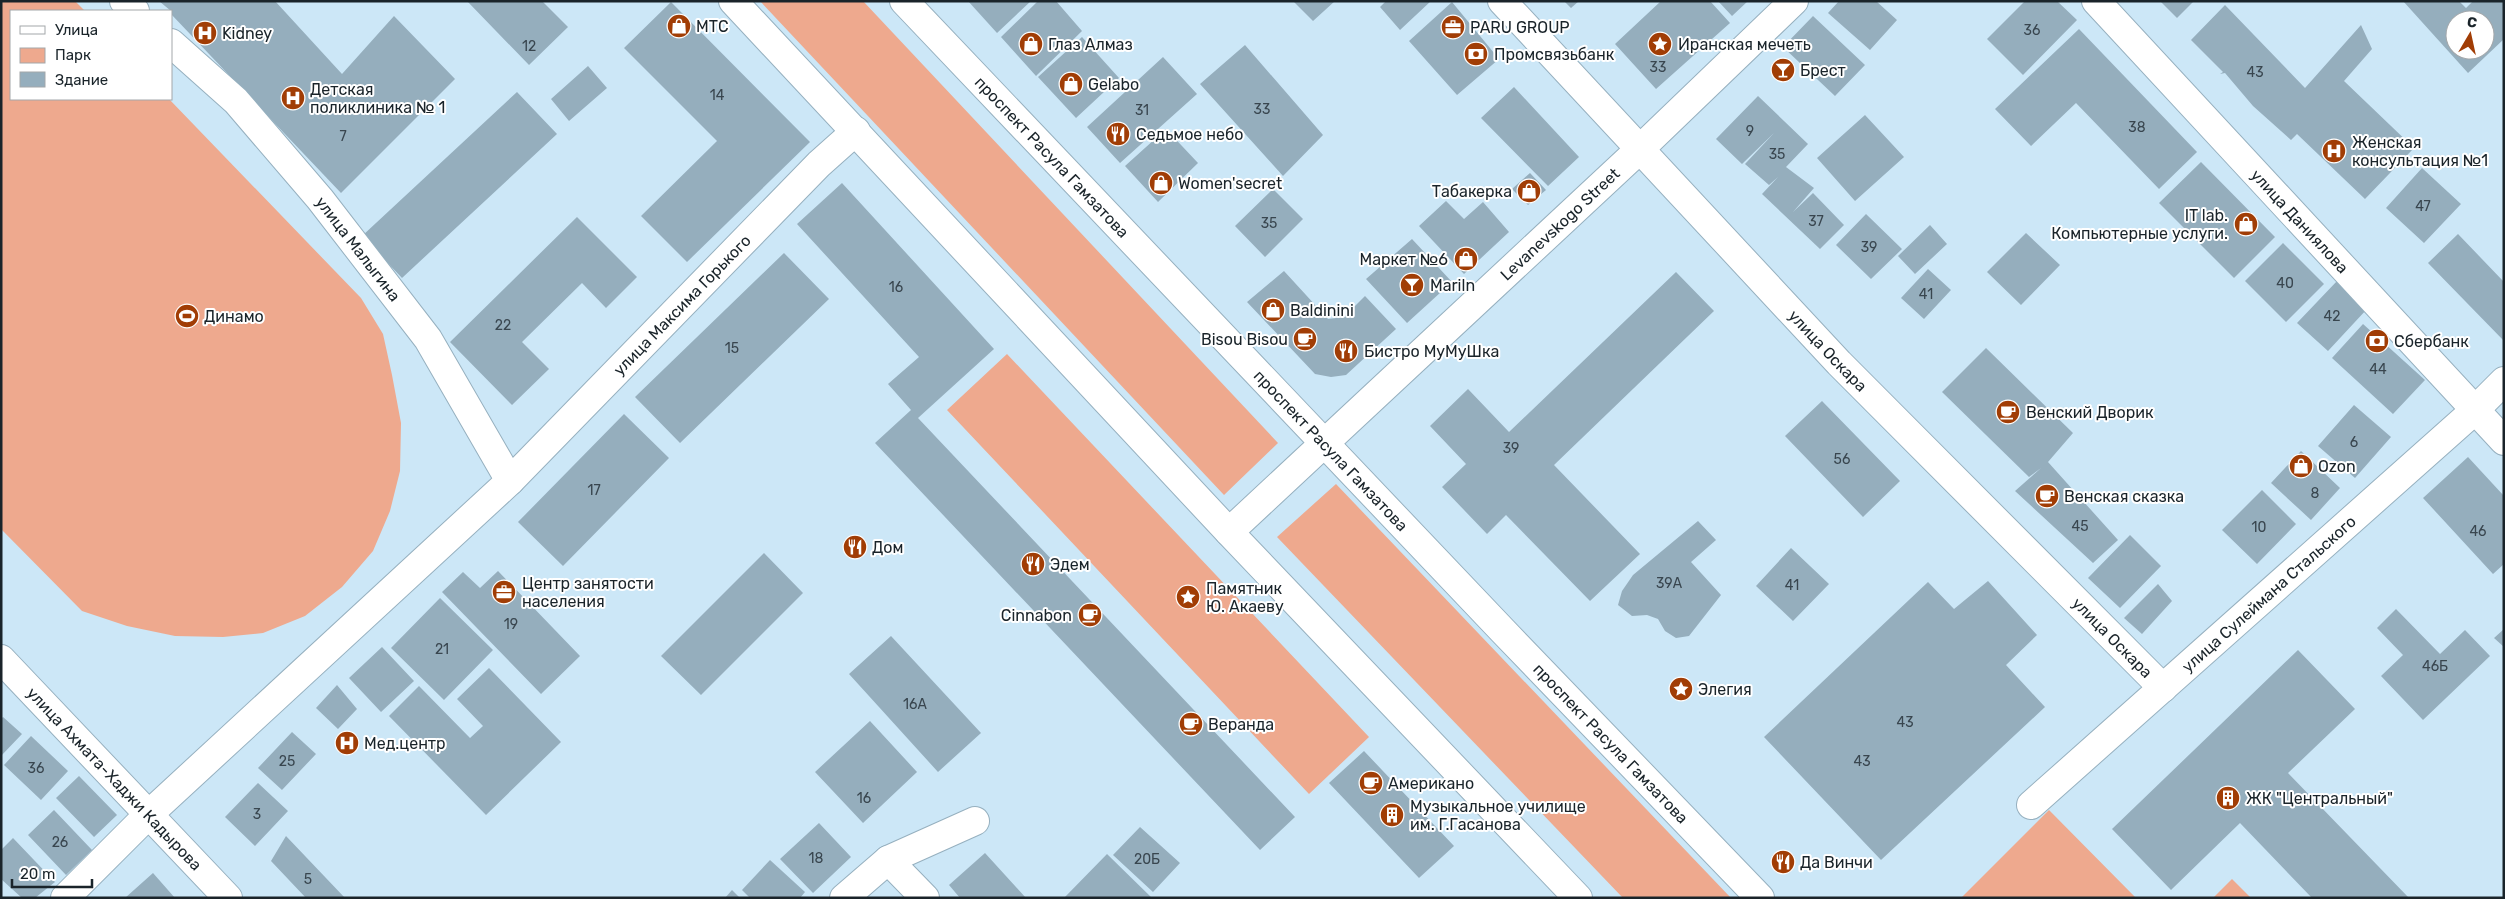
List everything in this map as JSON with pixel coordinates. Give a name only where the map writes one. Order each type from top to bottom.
[{"type":"street","points":[[124,1],[134,10]]},
{"type":"street","points":[[732,1],[856,131],[1229,532],[1578,898]]},
{"type":"street","name":"проспект Расула Гамзатова","points":[[904,1],[1760,898]]},
{"type":"street","name":"улица Оскара","points":[[1502,1],[1838,362],[2163,688]]},
{"type":"street","name":"Levanevskogo Street","points":[[1229,532],[1640,149],[1794,1]]},
{"type":"street","name":"улица Даниялова","points":[[2096,1],[2474,411],[2504,441]]},
{"type":"street","name":"улица Малыгина","points":[[172,45],[236,101],[320,200],[428,339],[510,481]]},
{"type":"street","name":"улица Максима Горького","points":[[148,815],[510,481],[819,164],[856,131]]},
{"type":"street","name":"улица Сулеймана Стальского","points":[[2031,805],[2474,411],[2504,381]]},
{"type":"street","name":"улица Ахмата-Хаджи Кадырова","points":[[1,659],[228,898]]},
{"type":"street","points":[[65,898],[148,815]]},
{"type":"street","points":[[844,898],[888,860],[975,821]]},
{"type":"street","points":[[888,860],[925,898]]},
{"type":"green space","name":"Динамо","points":[[1,1],[75,1],[84,10],[10,10],[10,100],[170,100],[361,298],[383,334],[401,423],[400,471],[390,511],[373,551],[342,587],[305,616],[263,633],[223,637],[175,636],[127,626],[82,611],[1,529]]},
{"type":"green space","points":[[760,1],[863,1],[1278,443],[1224,495]]},
{"type":"green space","points":[[1007,354],[1369,737],[1309,794],[947,410]]},
{"type":"green space","points":[[1336,484],[1731,898],[1623,898],[1277,537]]},
{"type":"green space","points":[[2049,810],[2136,898],[1961,898]]},
{"type":"green space","points":[[2232,879],[2251,898],[2213,898]]},
{"type":"building","points":[[159,1],[275,1],[342,74],[394,16],[455,79],[341,193],[172,15],[172,10]]},
{"type":"building","points":[[467,1],[542,1],[568,27],[529,65]]},
{"type":"building","points":[[968,1],[1031,1],[997,33]]},
{"type":"building","points":[[1038,1],[1056,1],[1082,31],[1036,76],[1001,37]]},
{"type":"building","points":[[1293,1],[1335,1],[1313,21]]},
{"type":"building","points":[[1386,1],[1431,1],[1400,30],[1380,7]]},
{"type":"building","points":[[1564,1],[1579,1],[1571,8]]},
{"type":"building","points":[[1661,1],[1710,1],[1730,23],[1656,89],[1615,44]]},
{"type":"building","points":[[1718,1],[1748,1],[1732,16]]},
{"type":"building","points":[[1839,1],[1876,1],[1897,20],[1870,50],[1828,13]]},
{"type":"building","points":[[2025,1],[2057,1],[2077,20],[2023,75],[1987,39]]},
{"type":"building","points":[[2160,1],[2194,1],[2177,18]]},
{"type":"building","points":[[2403,1],[2459,1],[2466,8],[2473,1],[2504,1],[2504,39],[2495,48],[2495,10],[2445,10],[2445,48]]},
{"type":"building","points":[[671,2],[810,142],[687,262],[641,216],[717,141],[624,48]]},
{"type":"building","points":[[1452,2],[1499,59],[1457,95],[1409,41]]},
{"type":"building","points":[[2225,5],[2305,88],[2361,25],[2372,49],[2344,81],[2414,148],[2365,199],[2297,134],[2291,140],[2253,106],[2225,73],[2220,74],[2223,72],[2191,40]]},
{"type":"building","points":[[1813,16],[1865,65],[1835,96],[1783,47]]},
{"type":"building","points":[[2079,29],[2197,152],[2159,189],[2076,103],[2031,146],[1995,109]]},
{"type":"building","points":[[1082,37],[1119,78],[1076,118],[1038,77]]},
{"type":"building","points":[[1245,45],[1323,135],[1283,176],[1200,84]]},
{"type":"building","points":[[1163,57],[1197,94],[1120,163],[1087,127]]},
{"type":"building","points":[[2456,60],[2482,60],[2468,73]]},
{"type":"building","points":[[588,66],[607,88],[569,121],[551,99]]},
{"type":"building","points":[[1514,87],[1579,157],[1548,186],[1481,118]]},
{"type":"building","points":[[517,92],[557,134],[402,278],[362,236]]},
{"type":"building","points":[[1758,96],[1808,144],[1786,167],[1814,188],[1793,212],[1813,193],[1844,225],[1820,249],[1762,194],[1778,177],[1769,185],[1745,164],[1774,133],[1742,164],[1716,139]]},
{"type":"building","points":[[1865,115],[1904,157],[1855,201],[1817,158]]},
{"type":"building","points":[[1166,129],[1198,163],[1158,202],[1125,166]]},
{"type":"building","points":[[2201,162],[2275,237],[2234,278],[2159,203]]},
{"type":"building","points":[[2422,168],[2461,204],[2424,243],[2386,208]]},
{"type":"building","points":[[1530,173],[1546,190],[1528,205],[1512,189]]},
{"type":"building","points":[[842,183],[994,349],[918,418],[1295,817],[1260,850],[875,443],[911,410],[888,384],[919,357],[797,224]]},
{"type":"building","points":[[1273,189],[1303,219],[1265,257],[1235,226]]},
{"type":"building","points":[[1446,201],[1464,219],[1483,202],[1509,232],[1464,274],[1419,226]]},
{"type":"building","points":[[1866,214],[1902,249],[1871,279],[1836,245]]},
{"type":"building","points":[[577,217],[637,277],[606,308],[582,283],[522,342],[549,369],[512,405],[450,342]]},
{"type":"building","points":[[1930,225],[1947,244],[1915,274],[1898,256]]},
{"type":"building","points":[[2026,233],[2060,265],[2021,305],[1987,272]]},
{"type":"building","points":[[2458,234],[2504,282],[2504,341],[2428,263]]},
{"type":"building","points":[[1412,239],[1452,282],[1407,323],[1366,279]]},
{"type":"building","points":[[2283,243],[2324,284],[2286,322],[2245,281]]},
{"type":"building","points":[[784,253],[829,299],[680,443],[635,397]]},
{"type":"building","points":[[1928,269],[1951,290],[1924,319],[1901,298]]},
{"type":"building","points":[[1284,271],[1328,319],[1344,317],[1365,296],[1396,329],[1346,375],[1331,377],[1315,374],[1247,302]]},
{"type":"building","points":[[1676,272],[1714,311],[1554,465],[1640,554],[1590,601],[1506,515],[1487,534],[1442,487],[1466,464],[1430,426],[1468,389],[1509,432]]},
{"type":"building","points":[[2337,281],[2367,309],[2328,351],[2297,323]]},
{"type":"building","points":[[2363,324],[2425,380],[2393,414],[2332,358]]},
{"type":"building","name":"Венский Дворик","points":[[1986,348],[2073,433],[2048,462],[2118,540],[2093,563],[2015,491],[2041,468],[2029,477],[1942,392]]},
{"type":"building","points":[[1822,401],[1900,481],[1863,517],[1785,436]]},
{"type":"building","points":[[2354,405],[2391,437],[2355,478],[2318,446]]},
{"type":"building","points":[[624,414],[669,458],[563,566],[518,522]]},
{"type":"building","points":[[2301,451],[2340,488],[2311,520],[2271,483]]},
{"type":"building","points":[[2468,457],[2504,496],[2504,564],[2493,574],[2423,498]]},
{"type":"building","points":[[2262,490],[2296,524],[2257,564],[2222,530]]},
{"type":"building","points":[[1698,521],[1716,540],[1691,562],[1721,595],[1689,636],[1676,638],[1665,631],[1658,619],[1647,615],[1632,616],[1618,605],[1622,591],[1633,575]]},
{"type":"building","points":[[2130,535],[2161,566],[2120,608],[2088,578]]},
{"type":"building","points":[[1791,548],[1829,584],[1793,621],[1756,586]]},
{"type":"building","points":[[764,553],[803,593],[701,695],[661,656]]},
{"type":"building","points":[[498,571],[580,656],[541,694],[442,592],[463,572],[480,588]]},
{"type":"building","points":[[1988,581],[2037,635],[2006,665],[2045,707],[1881,860],[1764,737],[1928,582],[1954,609]]},
{"type":"building","points":[[2158,584],[2172,601],[2142,634],[2124,618]]},
{"type":"building","points":[[440,598],[493,650],[444,700],[391,648]]},
{"type":"building","points":[[2396,609],[2440,654],[2465,630],[2490,656],[2423,720],[2381,676],[2403,655],[2377,628]]},
{"type":"building","points":[[2504,629],[2504,647],[2494,638]]},
{"type":"building","points":[[891,636],[981,733],[938,772],[849,674]]},
{"type":"building","points":[[382,647],[414,681],[381,712],[349,678]]},
{"type":"building","name":"ЖК \"Центральный\"","points":[[2298,650],[2355,709],[2288,773],[2409,898],[2312,898],[2240,823],[2171,890],[2112,829]]},
{"type":"building","points":[[489,668],[561,742],[486,815],[389,716],[419,686],[470,738],[483,726],[457,699]]},
{"type":"building","points":[[337,685],[357,709],[338,729],[316,708]]},
{"type":"building","points":[[3,717],[22,734],[1,756],[1,719]]},
{"type":"building","points":[[870,721],[917,772],[863,823],[815,772]]},
{"type":"building","points":[[292,732],[316,754],[282,790],[258,768]]},
{"type":"building","points":[[31,736],[68,771],[41,800],[4,765]]},
{"type":"building","name":"Музыкальное училище им. Г.Гасанова","points":[[1364,751],[1454,846],[1419,878],[1329,783]]},
{"type":"building","points":[[79,776],[117,815],[94,837],[56,798]]},
{"type":"building","points":[[258,783],[288,811],[255,846],[225,817]]},
{"type":"building","points":[[54,810],[92,850],[66,875],[28,835]]},
{"type":"building","points":[[819,823],[851,857],[813,893],[780,859]]},
{"type":"building","points":[[1140,827],[1180,863],[1153,892],[1113,855]]},
{"type":"building","points":[[286,836],[345,898],[306,898],[271,861]]},
{"type":"building","points":[[13,838],[55,882],[35,898],[22,898],[1,879],[1,850]]},
{"type":"building","points":[[985,853],[1026,898],[960,898],[949,885]]},
{"type":"building","points":[[1107,854],[1152,898],[1064,898]]},
{"type":"building","points":[[770,860],[805,892],[800,898],[750,898],[742,890]]},
{"type":"building","points":[[153,873],[175,898],[125,898]]},
{"type":"building","points":[[732,890],[740,898],[725,898]]},
{"type":"place","name":"МТС","points":[[679,26]]},
{"type":"place","name":"PARU GROUP","points":[[1453,27]]},
{"type":"place","name":"Kidney","points":[[205,33]]},
{"type":"place","name":"Глаз Алмаз","points":[[1031,44]]},
{"type":"place","name":"Иранская мечеть","points":[[1660,44]]},
{"type":"place","name":"Промсвязьбанк","points":[[1476,54]]},
{"type":"place","name":"Брест","points":[[1783,70]]},
{"type":"place","name":"Gelabo","points":[[1071,84]]},
{"type":"place","name":"Детская поликлиника № 1","points":[[293,98]]},
{"type":"place","name":"Cедьмое небо","points":[[1118,134]]},
{"type":"place","name":"Женская консультация №1","points":[[2334,151]]},
{"type":"place","name":"Women'secret","points":[[1161,183]]},
{"type":"place","name":"Табакерка","points":[[1529,191]]},
{"type":"place","name":"IT lab. Компьютерные услуги.","points":[[2246,224]]},
{"type":"place","name":"Маркет №6","points":[[1466,259]]},
{"type":"place","name":"Mariln","points":[[1412,285]]},
{"type":"place","name":"Baldinini","points":[[1273,310]]},
{"type":"place","name":"Динамо","points":[[187,316]]},
{"type":"place","name":"Bisou Bisou","points":[[1305,339]]},
{"type":"place","name":"Сбербанк","points":[[2377,341]]},
{"type":"place","name":"Бистро МуМуШка","points":[[1346,351]]},
{"type":"place","name":"Венский Дворик","points":[[2008,412]]},
{"type":"place","name":"Ozon","points":[[2301,466]]},
{"type":"place","name":"Венская сказка","points":[[2047,496]]},
{"type":"place","name":"Дом","points":[[855,547]]},
{"type":"place","name":"Эдем","points":[[1033,564]]},
{"type":"place","name":"Центр занятости населения","points":[[504,592]]},
{"type":"place","name":"Памятник Ю. Акаеву","points":[[1188,597]]},
{"type":"place","name":"Cinnabon","points":[[1090,615]]},
{"type":"place","name":"Элегия","points":[[1681,689]]},
{"type":"place","name":"Веранда","points":[[1191,724]]},
{"type":"place","name":"Мед.центр","points":[[347,743]]},
{"type":"place","name":"Американо","points":[[1371,783]]},
{"type":"place","name":"ЖК \"Центральный\"","points":[[2228,798]]},
{"type":"place","name":"Музыкальное училище им. Г.Гасанова","points":[[1392,815]]},
{"type":"place","name":"Да Винчи","points":[[1783,862]]}]
